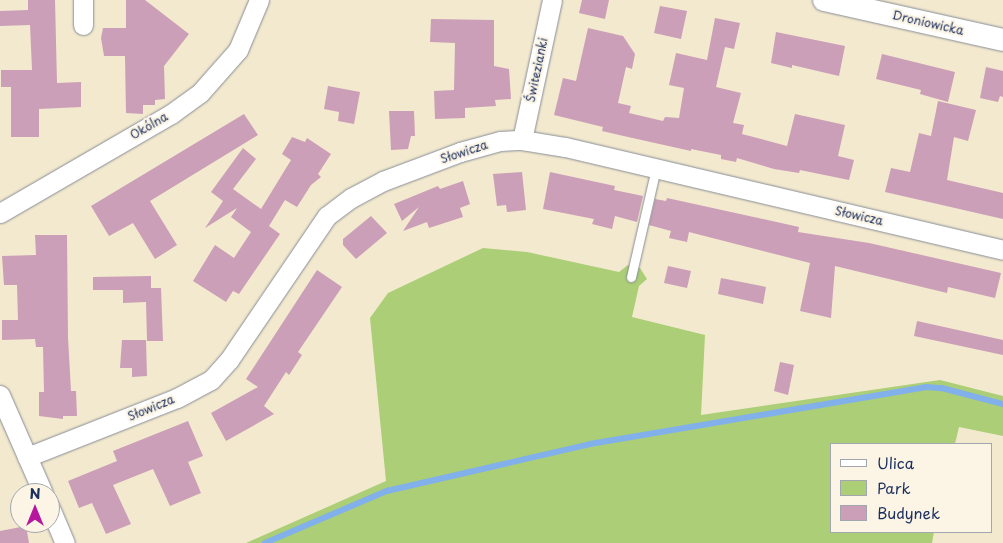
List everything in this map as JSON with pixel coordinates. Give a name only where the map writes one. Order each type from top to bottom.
[{"type":"street","points":[[83,0],[83,24]]},
{"type":"street","name":"Okólna","points":[[0,213],[171,114],[200,94],[238,50],[259,0]]},
{"type":"street","name":"Świtezianki","points":[[522,140],[552,0]]},
{"type":"street","name":"Droniowicka","points":[[824,0],[863,4],[1003,40]]},
{"type":"street","name":"Słowicza","points":[[28,458],[177,398],[211,380],[229,360],[317,227],[351,198],[383,181],[460,152],[500,141],[522,140],[656,168],[1003,250]]},
{"type":"street","points":[[0,395],[39,483]]},
{"type":"street","points":[[60,531],[65,543]]},
{"type":"lane","points":[[631,277],[656,168]]},
{"type":"green space","points":[[483,248],[527,252],[619,272],[628,265],[640,268],[647,279],[639,286],[632,317],[705,335],[701,415],[940,380],[1003,396],[1003,436],[959,427],[955,443],[830,443],[830,533],[934,533],[932,543],[246,543],[386,481],[370,318],[388,293]]},
{"type":"building","points":[[28,0],[55,0],[57,83],[81,82],[81,107],[39,109],[39,137],[11,137],[11,87],[1,87],[1,70],[32,70],[30,25],[0,26],[0,11],[28,10]]},
{"type":"building","points":[[126,0],[145,0],[189,34],[164,66],[165,99],[155,100],[155,105],[143,105],[143,114],[126,113],[125,56],[104,56],[101,38],[103,28],[126,28]]},
{"type":"building","points":[[582,0],[609,0],[605,19],[579,13]]},
{"type":"building","points":[[660,6],[687,11],[681,39],[654,33]]},
{"type":"building","points":[[715,18],[740,23],[734,49],[725,47],[716,87],[741,93],[733,123],[744,125],[742,134],[787,146],[795,114],[845,125],[838,156],[854,160],[849,180],[800,170],[799,173],[774,169],[737,158],[736,162],[721,159],[721,155],[691,149],[691,151],[602,131],[603,127],[554,115],[563,78],[576,81],[588,28],[623,36],[635,54],[632,69],[626,67],[618,103],[631,106],[629,113],[663,121],[665,117],[679,118],[684,88],[669,85],[676,53],[707,60]]},
{"type":"building","points":[[431,19],[494,20],[494,66],[509,69],[511,99],[495,100],[496,106],[465,108],[465,118],[435,119],[434,91],[454,90],[455,43],[430,42]]},
{"type":"building","points":[[776,32],[845,46],[839,76],[792,65],[792,68],[771,63]]},
{"type":"building","points":[[882,54],[955,72],[948,102],[920,94],[921,90],[876,79]]},
{"type":"building","points":[[986,67],[1003,71],[1003,97],[1000,96],[998,102],[980,98]]},
{"type":"building","points":[[328,86],[360,92],[354,124],[338,121],[339,112],[324,109]]},
{"type":"building","points":[[938,101],[976,110],[968,141],[954,137],[947,180],[1003,193],[1003,219],[885,192],[891,168],[910,172],[919,133],[931,136]]},
{"type":"building","points":[[389,111],[414,111],[415,136],[411,136],[408,149],[391,150]]},
{"type":"building","points":[[244,114],[258,135],[150,201],[177,245],[155,259],[133,223],[109,236],[91,206]]},
{"type":"building","points":[[292,137],[305,142],[307,138],[331,154],[318,174],[321,177],[311,185],[297,207],[285,200],[269,226],[280,234],[239,294],[233,291],[226,302],[193,281],[215,245],[234,258],[251,232],[231,217],[237,208],[205,228],[223,201],[211,192],[243,148],[256,159],[233,189],[261,209],[291,160],[282,154]]},
{"type":"building","points":[[522,172],[526,210],[507,212],[506,205],[497,206],[493,174]]},
{"type":"building","points":[[550,172],[615,186],[614,190],[643,196],[637,222],[615,216],[612,229],[592,224],[594,219],[543,209]]},
{"type":"building","points":[[463,181],[470,204],[460,208],[463,217],[429,228],[427,222],[403,231],[419,207],[402,221],[394,204],[438,186],[440,189]]},
{"type":"building","points":[[667,198],[799,227],[798,232],[869,243],[1001,273],[995,298],[948,287],[947,293],[835,266],[831,318],[800,311],[810,263],[689,232],[687,242],[669,238],[671,231],[649,225],[655,199],[666,201]]},
{"type":"building","points":[[371,216],[387,233],[356,259],[343,245],[343,239]]},
{"type":"building","points":[[35,235],[67,235],[68,337],[71,391],[76,391],[77,416],[63,416],[63,419],[39,416],[39,392],[44,392],[43,347],[36,347],[35,339],[2,340],[2,320],[18,320],[17,285],[4,285],[2,256],[36,255]]},
{"type":"building","points":[[668,266],[691,271],[687,288],[664,283]]},
{"type":"building","points":[[317,270],[342,287],[298,352],[302,355],[289,375],[286,372],[264,406],[274,414],[226,441],[211,413],[258,387],[246,379]]},
{"type":"building","points":[[151,276],[151,288],[161,288],[163,341],[147,341],[146,302],[123,303],[123,290],[93,290],[93,277]]},
{"type":"building","points":[[721,278],[766,287],[763,304],[718,294]]},
{"type":"building","points":[[917,321],[1003,340],[1003,355],[914,336]]},
{"type":"building","points":[[122,340],[146,340],[147,376],[132,377],[132,368],[120,368]]},
{"type":"building","points":[[780,362],[794,365],[788,395],[774,391]]},
{"type":"building","points":[[188,421],[203,456],[188,462],[201,493],[170,506],[153,469],[113,485],[131,524],[106,534],[92,503],[79,508],[68,481],[117,461],[113,451]]},
{"type":"building","points":[[10,529],[10,533],[27,533],[29,543],[0,543],[0,531]]},
{"type":"waterway","points":[[265,543],[387,491],[590,444],[926,387],[942,388],[1003,404]]}]
